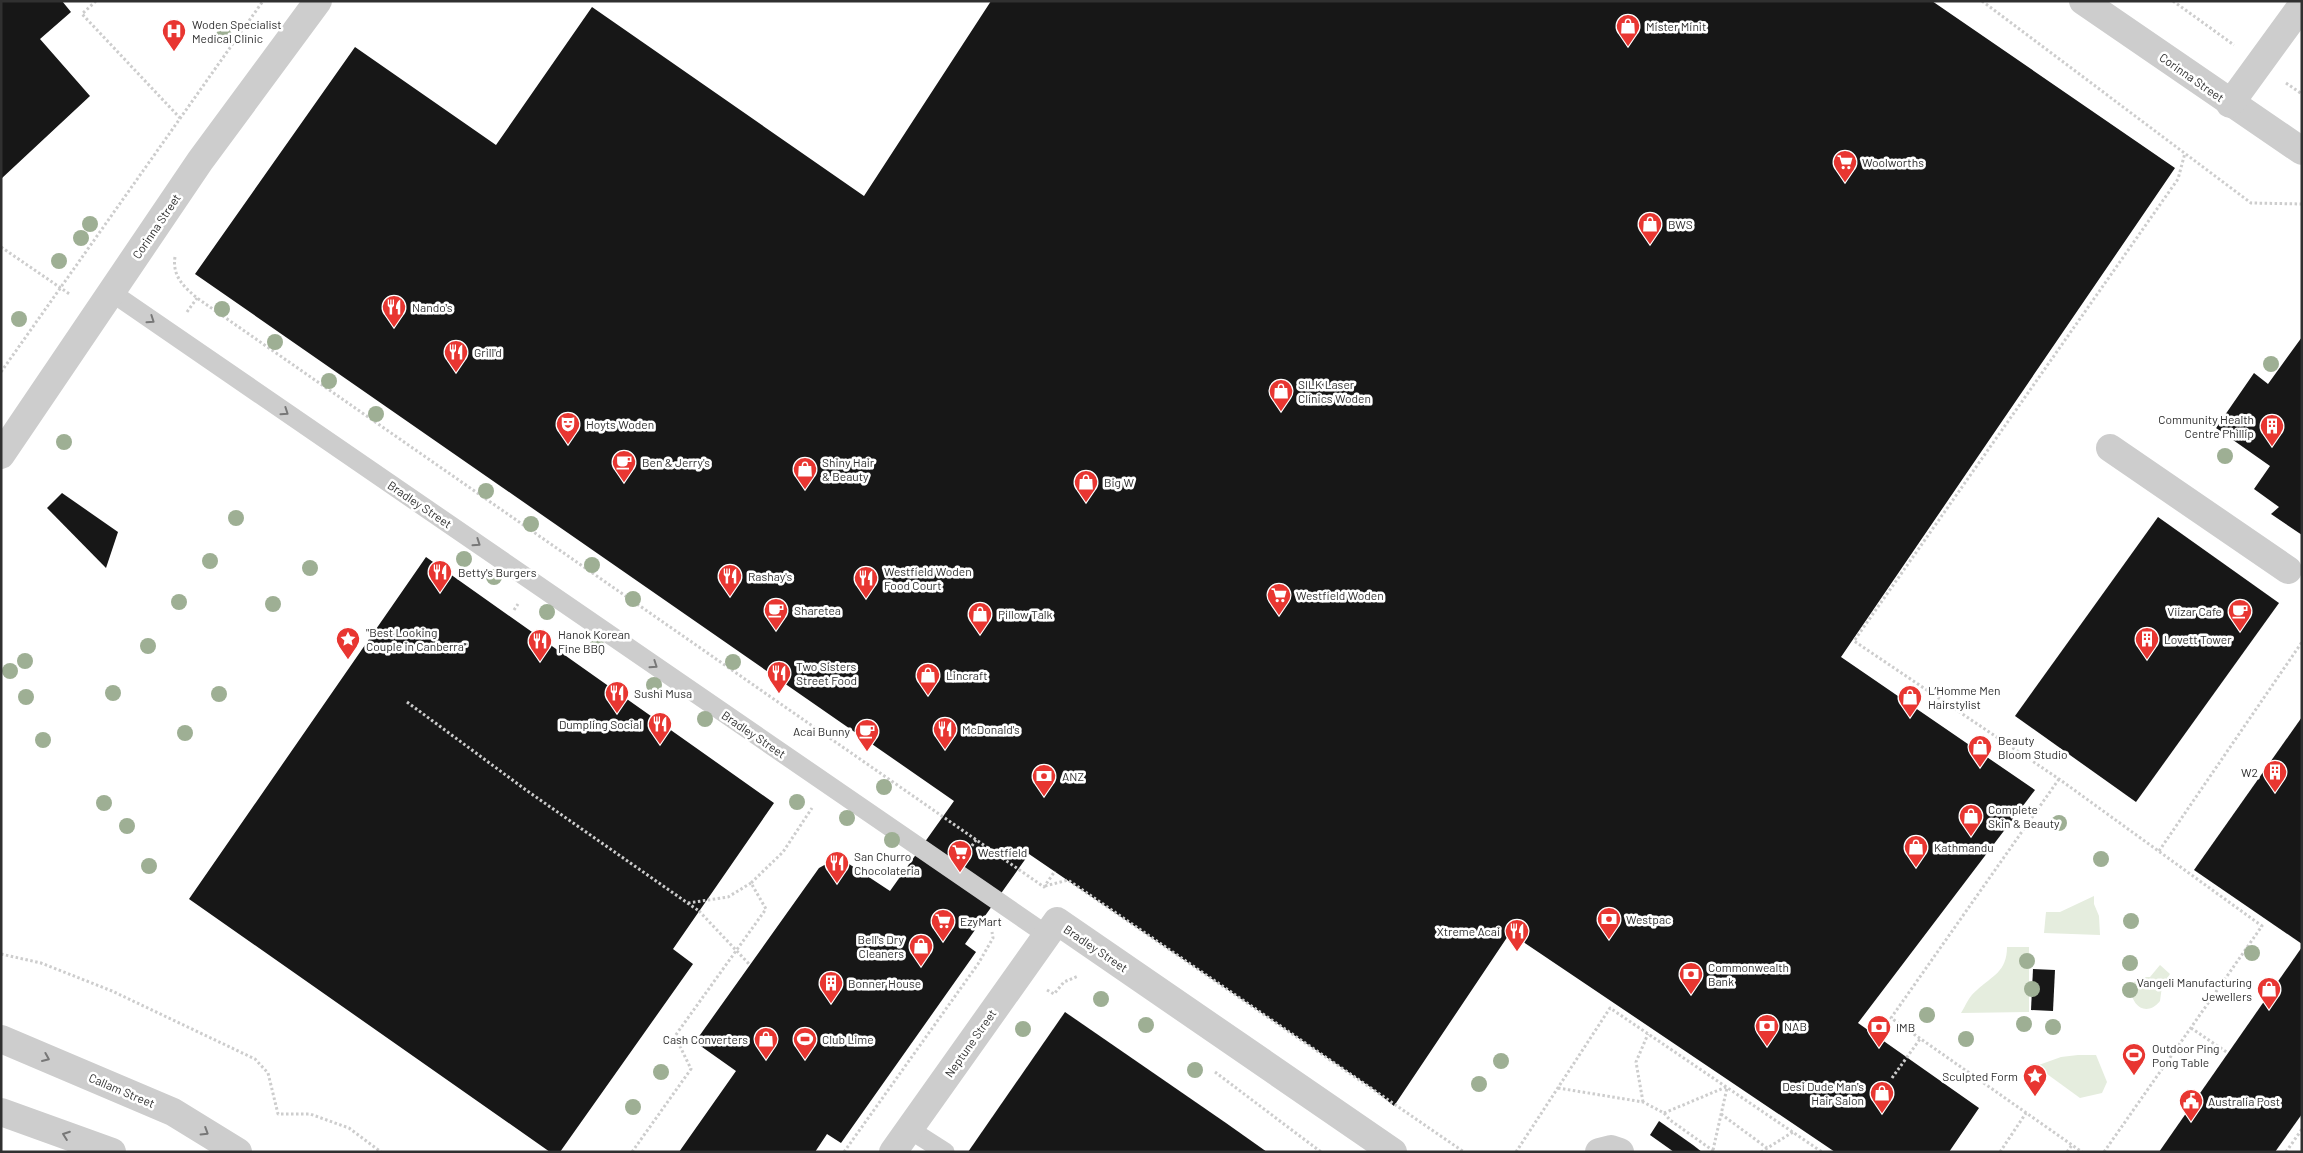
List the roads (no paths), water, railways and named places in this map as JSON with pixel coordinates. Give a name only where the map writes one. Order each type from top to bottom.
[{"type":"street","name":"Corinna Street","points":[[1,455],[200,161],[318,1]]},
{"type":"street","name":"Corinna Street","points":[[2082,1],[2230,104],[2302,151]]},
{"type":"street","points":[[2230,104],[2302,5]]},
{"type":"street","points":[[2110,448],[2288,570]]},
{"type":"street","name":"Bradley Street","points":[[1047,935],[1057,921],[1393,1152]]},
{"type":"street","name":"Neptune Street","points":[[893,1152],[1047,935]]},
{"type":"street","name":"Callam Street","points":[[1,1039],[173,1112],[238,1152]]},
{"type":"street","points":[[1,1112],[112,1152]]},
{"type":"street","points":[[1599,1152],[1611,1149],[1620,1152]]},
{"type":"lane","name":"Bradley Street","points":[[111,292],[1047,935]]},
{"type":"lane","points":[[909,1129],[945,1152]]},
{"type":"place","name":"Mister Minit","points":[[1628,47]]},
{"type":"place","name":"Woden Specialist Medical Clinic","points":[[174,52]]},
{"type":"place","name":"Woolworths","points":[[1845,183]]},
{"type":"place","name":"BWS","points":[[1650,245]]},
{"type":"place","name":"Nando's","points":[[394,328]]},
{"type":"place","name":"Grill'd","points":[[456,373]]},
{"type":"place","name":"SILK Laser Clinics Woden","points":[[1281,412]]},
{"type":"place","name":"Hoyts Woden","points":[[568,445]]},
{"type":"place","name":"Community Health Centre Phillip","points":[[2272,447]]},
{"type":"place","name":"Ben & Jerry's","points":[[624,483]]},
{"type":"place","name":"Shiny Hair & Beauty","points":[[805,490]]},
{"type":"place","name":"Big W","points":[[1086,503]]},
{"type":"place","name":"Betty's Burgers","points":[[440,593]]},
{"type":"place","name":"Rashay's","points":[[730,597]]},
{"type":"place","name":"Westfield Woden Food Court","points":[[866,599]]},
{"type":"place","name":"Westfield Woden","points":[[1279,616]]},
{"type":"place","name":"Sharetea","points":[[776,631]]},
{"type":"place","name":"Viizar Cafe","points":[[2240,632]]},
{"type":"place","name":"Pillow Talk","points":[[980,635]]},
{"type":"place","name":"\"Best Looking Couple in Canberra\"","points":[[348,660]]},
{"type":"place","name":"Lovett Tower","points":[[2147,660]]},
{"type":"place","name":"Hanok Korean Fine BBQ","points":[[540,662]]},
{"type":"place","name":"Two Sisters Street Food","points":[[779,694]]},
{"type":"place","name":"Lincraft","points":[[928,696]]},
{"type":"place","name":"Sushi Musa","points":[[617,714]]},
{"type":"place","name":"L’Homme Men Hairstylist","points":[[1910,718]]},
{"type":"place","name":"Dumpling Social","points":[[660,745]]},
{"type":"place","name":"McDonald's","points":[[945,750]]},
{"type":"place","name":"Acai Bunny","points":[[867,752]]},
{"type":"place","name":"Beauty Bloom Studio","points":[[1980,768]]},
{"type":"place","name":"W2","points":[[2275,793]]},
{"type":"place","name":"ANZ","points":[[1044,797]]},
{"type":"place","name":"Complete Skin & Beauty","points":[[1971,837]]},
{"type":"place","name":"Kathmandu","points":[[1916,868]]},
{"type":"place","name":"Westfield","points":[[960,873]]},
{"type":"place","name":"San Churro Chocolateria","points":[[837,884]]},
{"type":"place","name":"Westpac","points":[[1609,940]]},
{"type":"place","name":"EzyMart","points":[[943,942]]},
{"type":"place","name":"Xtreme Acai","points":[[1517,952]]},
{"type":"place","name":"Bell's Dry Cleaners","points":[[921,967]]},
{"type":"place","name":"Commonwealth Bank","points":[[1691,995]]},
{"type":"place","name":"Bonner House","points":[[831,1004]]},
{"type":"place","name":"Vangeli Manufacturing Jewellers","points":[[2269,1010]]},
{"type":"place","name":"NAB","points":[[1767,1047]]},
{"type":"place","name":"IMB","points":[[1879,1048]]},
{"type":"place","name":"Cash Converters","points":[[766,1060]]},
{"type":"place","name":"Club Lime","points":[[805,1060]]},
{"type":"place","name":"Outdoor Ping Pong Table","points":[[2134,1076]]},
{"type":"place","name":"Sculpted Form","points":[[2035,1097]]},
{"type":"place","name":"Desi Dude Man's Hair Salon","points":[[1882,1114]]},
{"type":"place","name":"Australia Post","points":[[2191,1122]]}]
